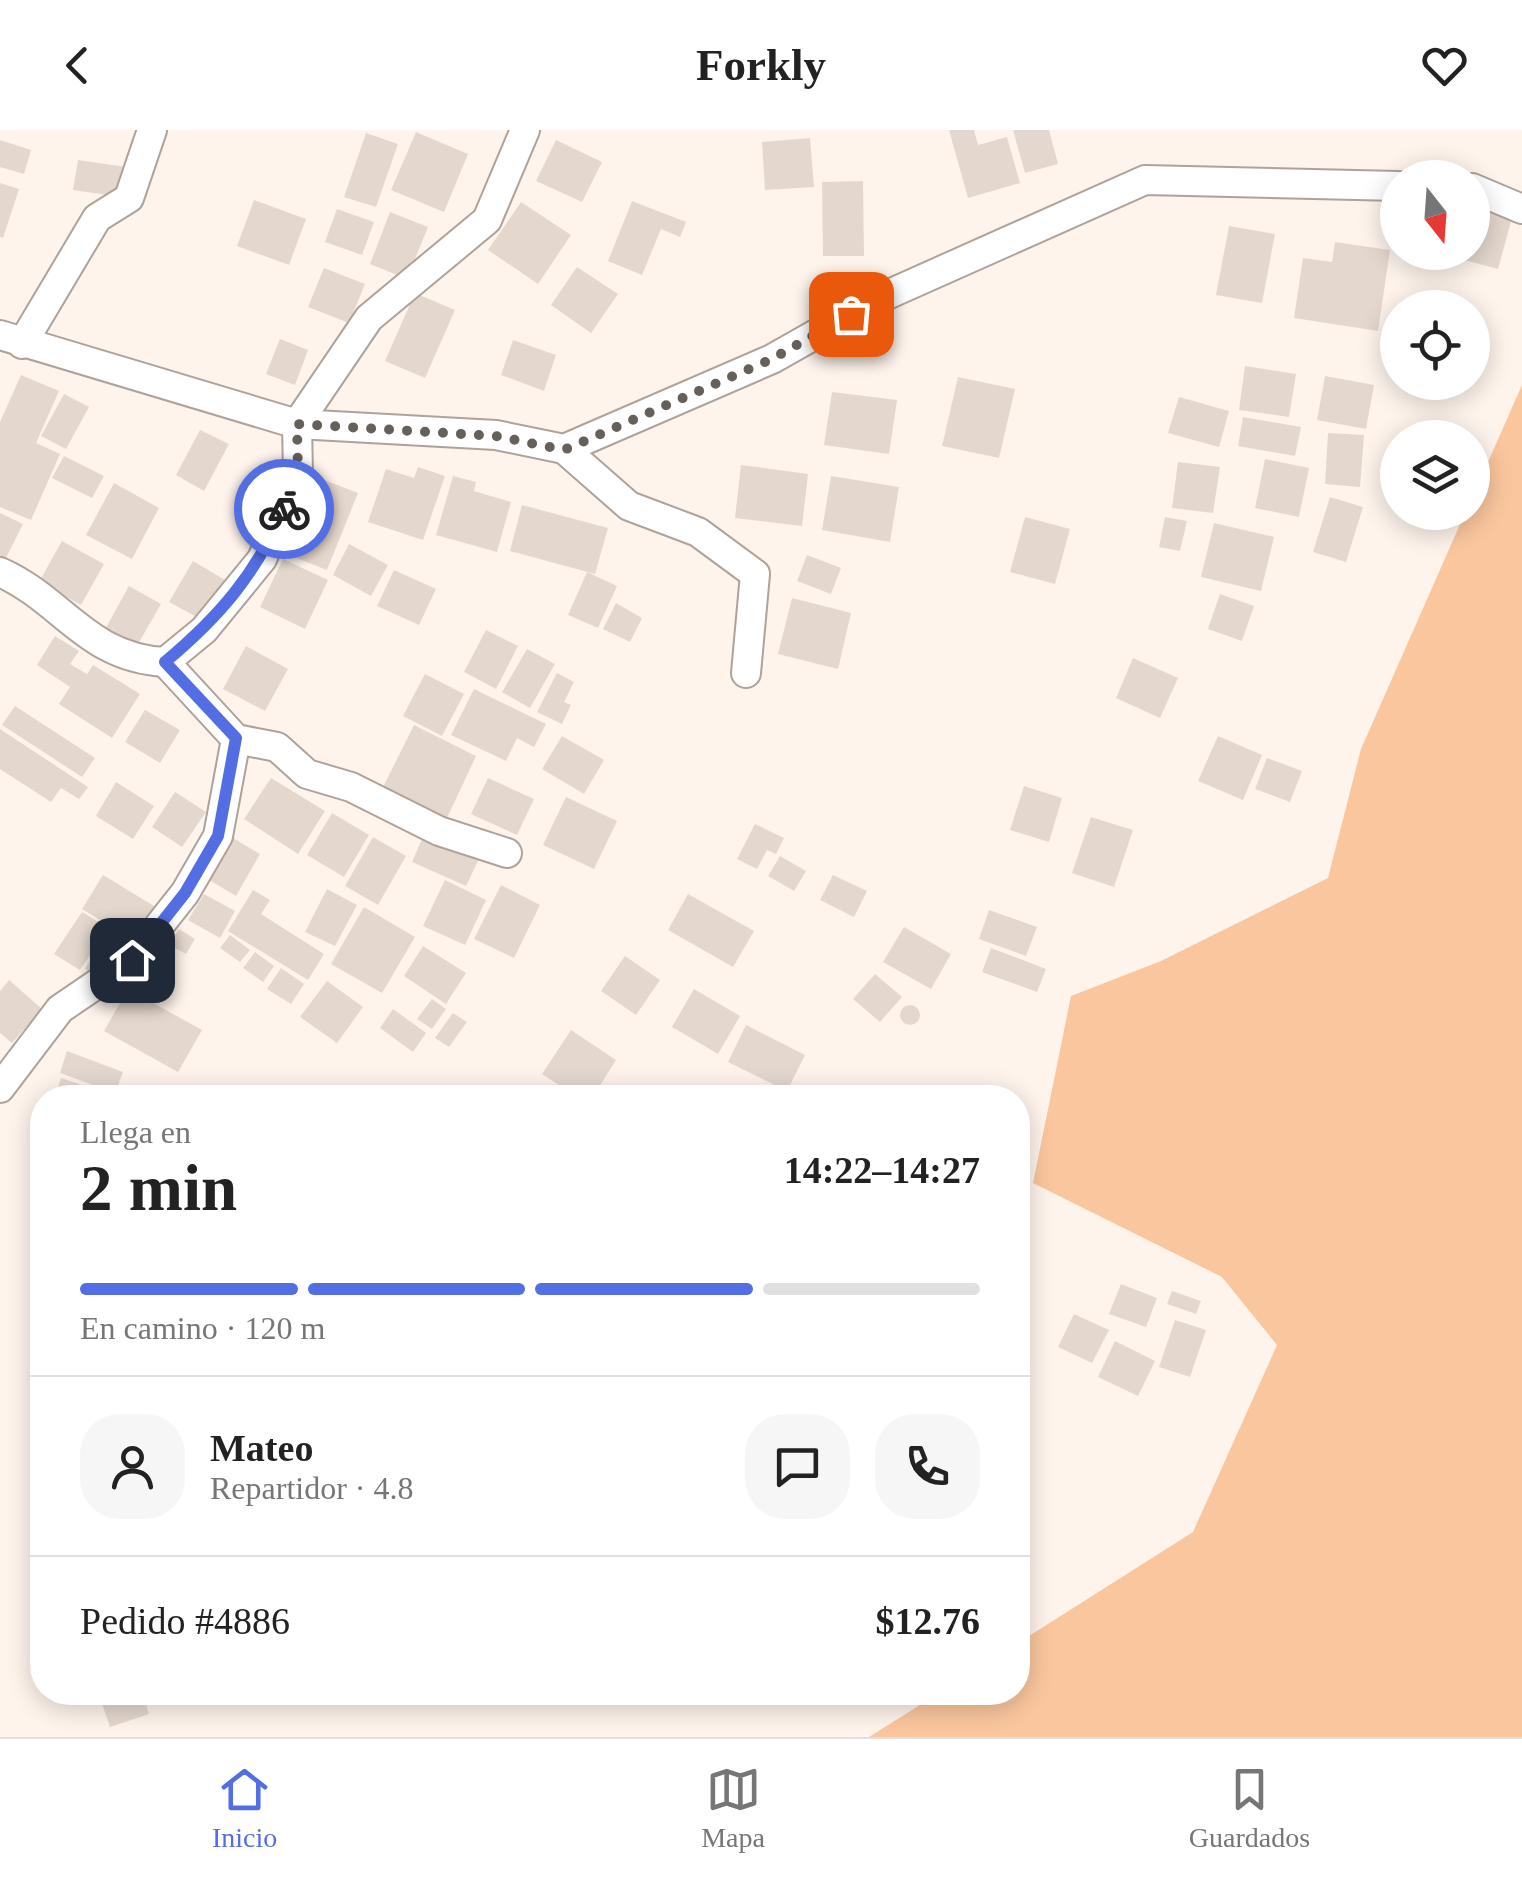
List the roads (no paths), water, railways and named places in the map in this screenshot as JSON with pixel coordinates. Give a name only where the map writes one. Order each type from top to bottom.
[{"type":"street","points":[[152,130],[129,198],[97,218],[11,339],[297,424],[496,436],[564,450],[629,506],[698,532],[755,574],[746,674]]},
{"type":"street","points":[[165,662],[204,630],[262,558],[298,475],[297,424],[369,318],[487,220],[524,130]]},
{"type":"street","points":[[564,450],[772,359],[878,300],[1145,180],[1380,186]]},
{"type":"street","points":[[1490,195],[1522,208]]},
{"type":"street","points":[[0,572],[98,645],[140,660],[165,662],[236,738],[276,747],[307,774],[352,787],[439,831],[507,853]]},
{"type":"street","points":[[0,1088],[60,1009],[132,960],[185,893],[218,836],[236,738]]}]
